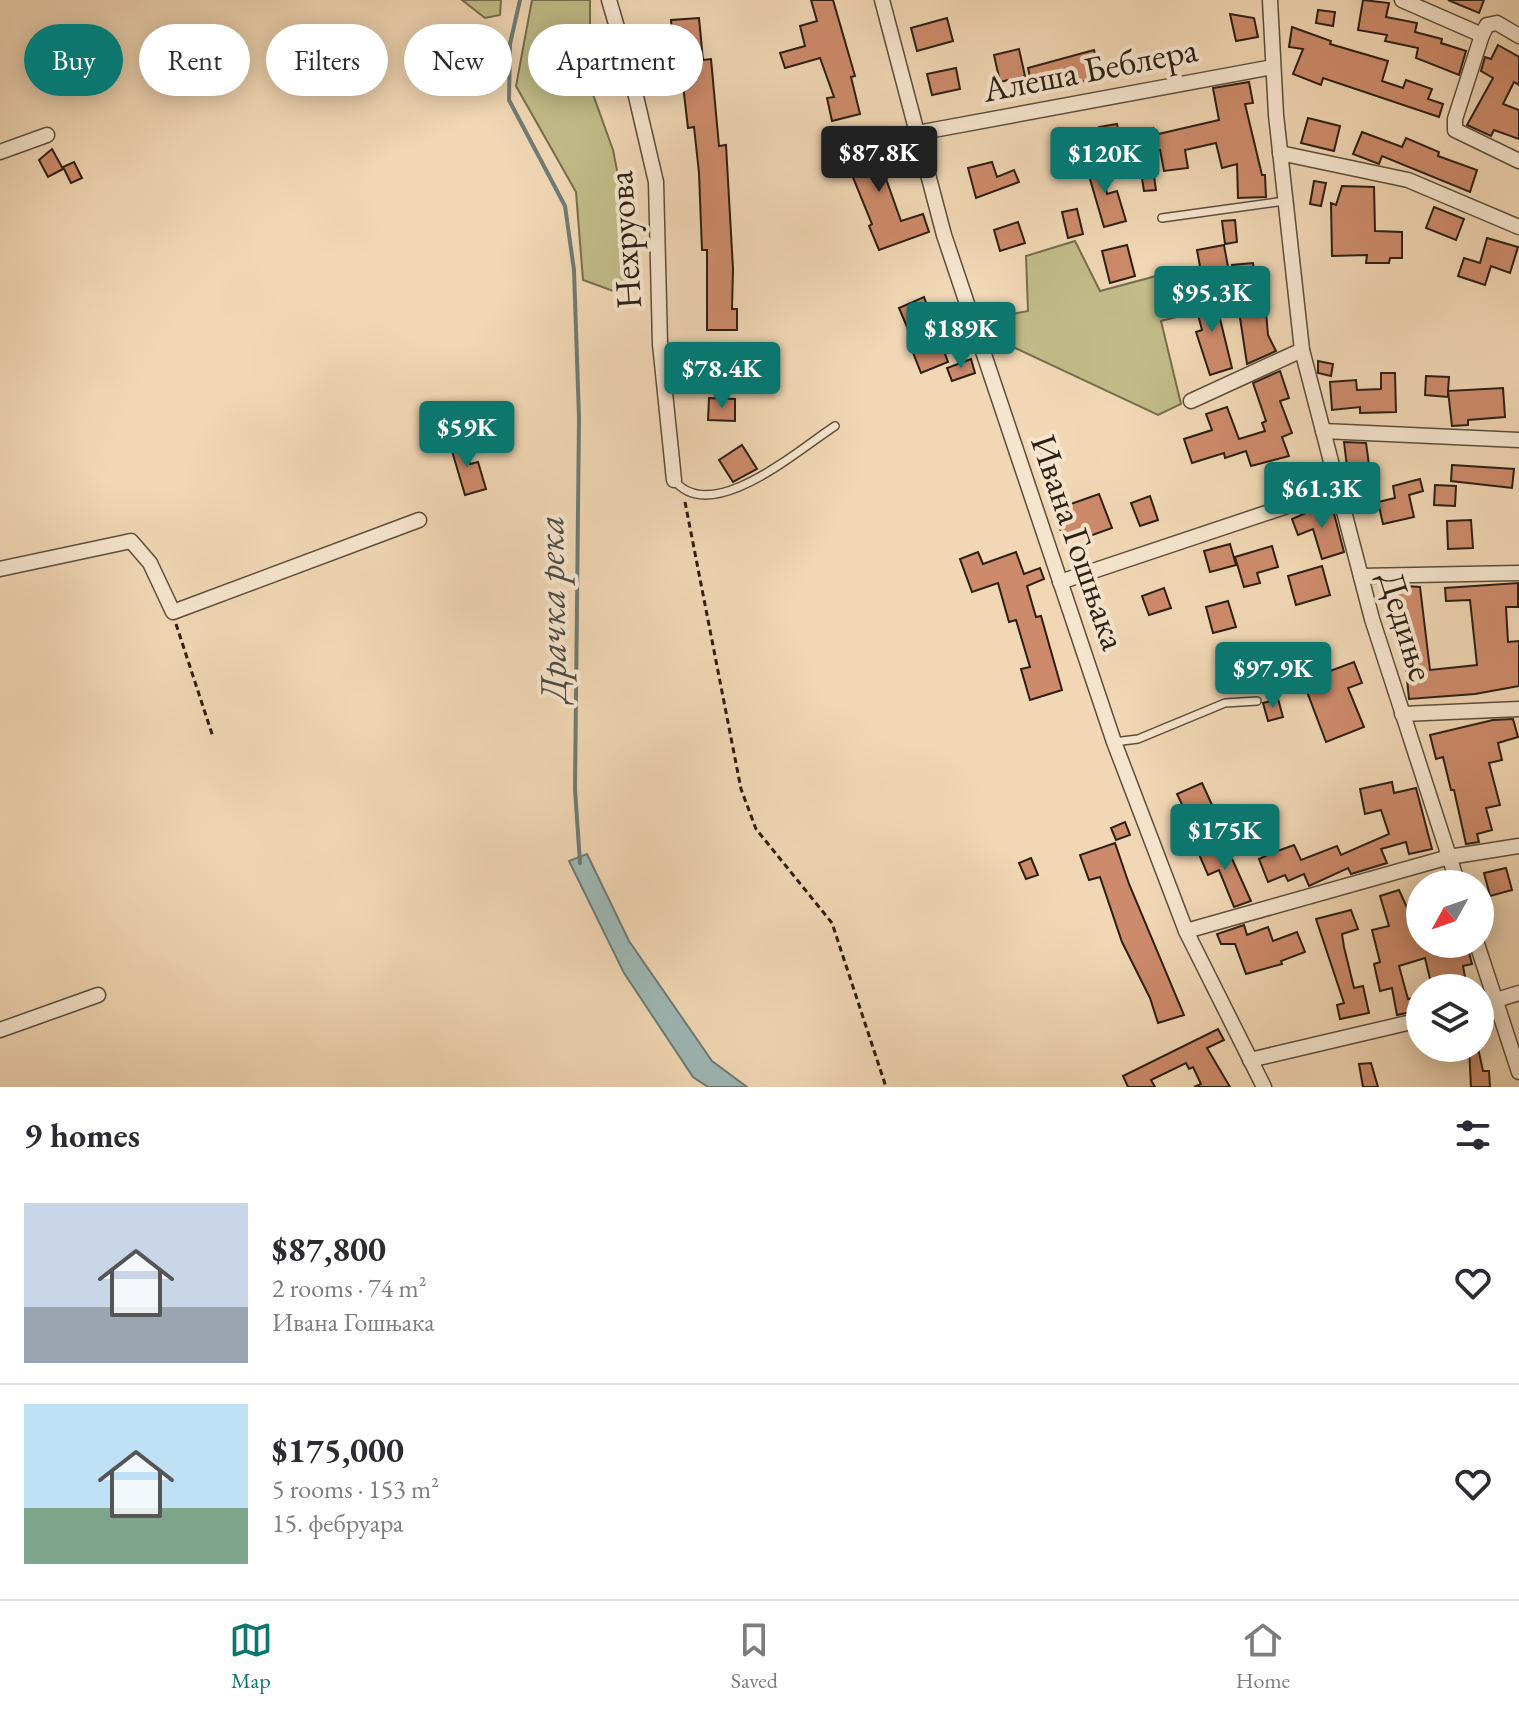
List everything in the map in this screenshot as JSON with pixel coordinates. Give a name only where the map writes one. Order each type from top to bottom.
[{"type":"street","name":"Нехруова","points":[[609,0],[631,75],[656,182],[660,344],[678,486]]},
{"type":"street","name":"Ивана Гошњака","points":[[882,0],[944,235],[1114,742],[1186,931],[1264,1087]]},
{"type":"street","name":"Дедиње","points":[[1270,0],[1280,153],[1302,350],[1361,576],[1453,870]]},
{"type":"street","points":[[1402,0],[1482,35]]},
{"type":"street","points":[[1519,36],[1497,23],[1487,25],[1455,119],[1455,130],[1519,161]]},
{"type":"street","name":"Алеша Беблера","points":[[917,133],[1273,67]]},
{"type":"street","points":[[0,152],[47,135]]},
{"type":"street","points":[[1280,153],[1408,180],[1519,227]]},
{"type":"street","points":[[1191,401],[1302,350]]},
{"type":"street","points":[[1323,431],[1519,440]]},
{"type":"street","points":[[1060,582],[1338,489]]},
{"type":"street","points":[[0,569],[131,541],[150,563],[173,612],[419,520]]},
{"type":"street","points":[[1361,576],[1519,573]]},
{"type":"street","points":[[1402,714],[1519,709]]},
{"type":"street","points":[[1186,931],[1449,857],[1519,846]]},
{"type":"street","points":[[1519,993],[1494,998],[1519,1072]]},
{"type":"street","points":[[0,1030],[98,995]]},
{"type":"street","points":[[1250,1060],[1406,1023]]},
{"type":"lane","points":[[1162,218],[1285,201]]},
{"type":"lane","points":[[678,486],[703,497],[727,493],[835,426]]},
{"type":"lane","points":[[1114,742],[1138,739],[1225,703],[1257,701]]},
{"type":"path","points":[[678,486],[741,789],[756,829],[832,923],[886,1087]]},
{"type":"path","points":[[173,612],[213,737]]},
{"type":"shaded area","points":[[462,0],[501,0],[500,15],[485,18]]},
{"type":"shaded area","points":[[532,0],[590,0],[590,24],[528,24],[528,96],[594,96],[613,150],[627,221],[629,283],[619,293],[583,280],[576,192],[516,86]]},
{"type":"shaded area","points":[[1075,241],[1100,291],[1175,271],[1188,314],[1161,321],[1181,404],[1158,415],[1011,346],[1002,316],[1028,311],[1026,256]]},
{"type":"water","points":[[587,854],[629,941],[712,1061],[747,1087],[708,1087],[693,1077],[624,973],[569,861]]},
{"type":"building","points":[[811,0],[833,0],[855,76],[851,77],[860,114],[832,121],[827,98],[834,97],[820,58],[785,68],[780,53],[805,46],[800,26],[817,21]]},
{"type":"building","points":[[1363,0],[1389,3],[1386,17],[1417,23],[1415,32],[1442,39],[1441,43],[1466,51],[1459,75],[1416,58],[1418,48],[1385,41],[1387,35],[1358,30]]},
{"type":"building","points":[[1448,0],[1484,0],[1479,13]]},
{"type":"building","points":[[1318,10],[1335,12],[1333,26],[1316,23]]},
{"type":"building","points":[[1230,14],[1254,18],[1258,37],[1236,41]]},
{"type":"building","points":[[699,18],[700,24],[671,24],[671,20]]},
{"type":"building","points":[[947,18],[953,41],[917,51],[911,28]]},
{"type":"building","points":[[1292,27],[1331,41],[1330,44],[1388,61],[1382,81],[1403,88],[1406,80],[1432,89],[1428,99],[1443,104],[1439,117],[1323,78],[1321,85],[1293,74],[1303,49],[1289,47]]},
{"type":"building","points":[[1498,45],[1519,57],[1519,85],[1514,82],[1503,104],[1519,110],[1519,139],[1494,130],[1491,136],[1467,125],[1493,78],[1481,71],[1485,57],[1491,59]]},
{"type":"building","points":[[1019,49],[1025,76],[1000,82],[994,55]]},
{"type":"building","points":[[1094,50],[1101,78],[1033,91],[1028,68]]},
{"type":"building","points":[[711,59],[719,146],[726,145],[733,269],[732,309],[737,309],[737,330],[707,330],[707,250],[702,250],[694,127],[688,128],[684,96],[703,96],[703,60]]},
{"type":"building","points":[[956,68],[960,89],[932,95],[927,74]]},
{"type":"building","points":[[1249,82],[1253,103],[1245,104],[1262,175],[1265,175],[1266,197],[1238,198],[1237,164],[1222,168],[1216,143],[1185,150],[1188,168],[1164,171],[1160,150],[1129,155],[1128,149],[1104,153],[1099,127],[1117,124],[1119,134],[1153,128],[1154,135],[1219,120],[1213,88]]},
{"type":"building","points":[[1308,118],[1340,126],[1334,151],[1301,143]]},
{"type":"building","points":[[869,131],[901,221],[923,214],[929,232],[879,250],[869,226],[872,224],[839,143]]},
{"type":"building","points":[[1362,132],[1402,147],[1406,138],[1439,152],[1438,156],[1477,170],[1470,192],[1382,156],[1379,164],[1353,154]]},
{"type":"building","points":[[52,149],[63,169],[48,177],[39,160]]},
{"type":"building","points":[[1102,159],[1107,194],[1117,191],[1126,221],[1104,227],[1085,162]]},
{"type":"building","points":[[74,162],[82,178],[71,183],[63,167]]},
{"type":"building","points":[[992,162],[997,177],[1014,170],[1019,182],[976,198],[968,168]]},
{"type":"building","points":[[1154,176],[1156,190],[1144,191],[1142,178]]},
{"type":"building","points":[[1314,181],[1326,183],[1321,206],[1310,204]]},
{"type":"building","points":[[1342,186],[1374,187],[1375,231],[1402,232],[1402,258],[1390,258],[1389,263],[1366,263],[1367,255],[1332,256],[1331,203],[1336,205]]},
{"type":"building","points":[[1434,207],[1464,219],[1456,240],[1426,228]]},
{"type":"building","points":[[1077,209],[1083,234],[1068,238],[1062,212]]},
{"type":"building","points":[[1235,220],[1237,242],[1225,244],[1222,221]]},
{"type":"building","points":[[1018,222],[1025,243],[1000,251],[994,230]]},
{"type":"building","points":[[1487,238],[1518,247],[1510,273],[1491,266],[1485,285],[1458,276],[1464,258],[1480,263]]},
{"type":"building","points":[[1127,245],[1135,276],[1110,283],[1102,251]]},
{"type":"building","points":[[1224,245],[1228,267],[1201,272],[1197,250]]},
{"type":"building","points":[[1253,263],[1257,291],[1264,290],[1268,335],[1276,351],[1247,364],[1232,265]]},
{"type":"building","points":[[1213,290],[1232,368],[1210,375],[1196,332],[1202,330],[1193,295]]},
{"type":"building","points":[[924,297],[948,362],[921,373],[912,350],[916,348],[899,308]]},
{"type":"building","points":[[971,359],[975,373],[952,381],[947,368]]},
{"type":"building","points":[[1318,361],[1333,364],[1331,376],[1318,373]]},
{"type":"building","points":[[1280,371],[1289,398],[1280,401],[1292,433],[1282,437],[1289,456],[1251,466],[1246,451],[1225,458],[1224,453],[1192,463],[1184,439],[1212,430],[1206,414],[1227,407],[1239,439],[1265,431],[1262,423],[1266,421],[1253,383]]},
{"type":"building","points":[[1381,373],[1395,373],[1396,412],[1360,413],[1360,407],[1332,410],[1330,382],[1356,380],[1357,390],[1381,389]]},
{"type":"building","points":[[1426,376],[1449,377],[1448,397],[1425,395]]},
{"type":"building","points":[[1503,388],[1505,417],[1468,420],[1468,425],[1452,426],[1448,391]]},
{"type":"building","points":[[709,398],[735,399],[735,421],[708,420]]},
{"type":"building","points":[[462,437],[470,464],[478,462],[486,489],[465,495],[449,441]]},
{"type":"building","points":[[1344,442],[1366,443],[1370,472],[1348,475]]},
{"type":"building","points":[[742,445],[757,469],[733,482],[719,460]]},
{"type":"building","points":[[1314,464],[1320,484],[1294,493],[1287,472]]},
{"type":"building","points":[[1452,465],[1514,469],[1512,488],[1451,481]]},
{"type":"building","points":[[1420,479],[1423,491],[1409,495],[1414,517],[1383,524],[1378,502],[1395,498],[1393,486]]},
{"type":"building","points":[[1435,485],[1456,486],[1455,506],[1434,505]]},
{"type":"building","points":[[1099,494],[1112,528],[1087,537],[1085,532],[1064,540],[1051,503],[1064,498],[1068,505]]},
{"type":"building","points":[[1150,496],[1158,520],[1140,526],[1131,503]]},
{"type":"building","points":[[1331,502],[1344,552],[1322,559],[1313,529],[1298,535],[1292,519]]},
{"type":"building","points":[[1471,520],[1473,548],[1448,549],[1447,521]]},
{"type":"building","points":[[1230,544],[1236,565],[1210,572],[1204,551]]},
{"type":"building","points":[[1272,546],[1278,567],[1257,573],[1260,583],[1244,587],[1235,557]]},
{"type":"building","points":[[978,552],[983,564],[1016,552],[1024,574],[1040,568],[1044,579],[1027,586],[1036,617],[1041,616],[1062,690],[1030,700],[1021,669],[1030,667],[1016,620],[1009,622],[998,583],[972,592],[960,559]]},
{"type":"building","points":[[1322,566],[1330,595],[1296,605],[1288,576]]},
{"type":"building","points":[[1518,583],[1518,607],[1506,607],[1508,642],[1519,641],[1519,686],[1475,694],[1409,699],[1403,639],[1399,639],[1392,585],[1420,587],[1430,670],[1477,665],[1470,600],[1446,601],[1445,588]]},
{"type":"building","points":[[1164,588],[1171,608],[1149,615],[1142,596]]},
{"type":"building","points":[[1228,601],[1236,627],[1213,633],[1206,607]]},
{"type":"building","points":[[1354,662],[1362,683],[1348,688],[1364,727],[1326,742],[1303,681]]},
{"type":"building","points":[[1278,699],[1283,717],[1268,721],[1263,703]]},
{"type":"building","points":[[1513,719],[1518,737],[1498,743],[1502,760],[1489,763],[1500,805],[1486,808],[1492,830],[1477,834],[1479,842],[1466,844],[1454,790],[1451,790],[1443,757],[1436,759],[1430,735],[1493,720]]},
{"type":"building","points":[[1392,782],[1394,793],[1416,788],[1432,849],[1409,854],[1406,842],[1381,849],[1387,863],[1351,874],[1348,868],[1309,886],[1304,874],[1288,881],[1285,875],[1268,882],[1259,859],[1272,853],[1294,845],[1301,860],[1337,846],[1341,855],[1389,834],[1381,810],[1365,814],[1360,789]]},
{"type":"building","points":[[1202,783],[1213,807],[1188,817],[1177,794]]},
{"type":"building","points":[[1125,822],[1130,835],[1116,840],[1111,828]]},
{"type":"building","points":[[1224,841],[1251,901],[1234,907],[1219,870],[1208,875],[1198,852]]},
{"type":"building","points":[[1115,843],[1184,1015],[1158,1023],[1150,998],[1122,942],[1100,877],[1089,880],[1080,855]]},
{"type":"building","points":[[1031,858],[1038,875],[1026,879],[1019,863]]},
{"type":"building","points":[[1506,868],[1512,890],[1494,895],[1494,871]]},
{"type":"building","points":[[1399,890],[1406,905],[1406,958],[1425,958],[1399,966],[1406,992],[1406,1013],[1397,1015],[1392,988],[1380,991],[1374,964],[1380,962],[1372,930],[1389,926],[1380,896]]},
{"type":"building","points":[[1351,910],[1358,929],[1342,934],[1344,947],[1354,988],[1363,986],[1369,1013],[1340,1019],[1337,1005],[1344,1003],[1316,919]]},
{"type":"building","points":[[1244,925],[1247,935],[1268,927],[1273,941],[1297,932],[1305,952],[1281,961],[1282,964],[1246,974],[1235,944],[1221,944],[1217,934]]},
{"type":"building","points":[[1425,958],[1470,958],[1472,964],[1463,966],[1464,974],[1429,974]]},
{"type":"building","points":[[1218,1029],[1224,1040],[1207,1048],[1230,1087],[1194,1087],[1201,1084],[1193,1067],[1189,1069],[1186,1063],[1151,1080],[1155,1087],[1128,1087],[1123,1076]]},
{"type":"building","points":[[1470,1062],[1481,1062],[1483,1071],[1489,1071],[1490,1087],[1471,1087]]},
{"type":"building","points":[[1371,1063],[1378,1087],[1363,1087],[1359,1064]]},
{"type":"waterway","name":"Драчка река","points":[[520,0],[510,44],[509,100],[565,206],[574,270],[579,418],[575,789],[580,863]]}]
